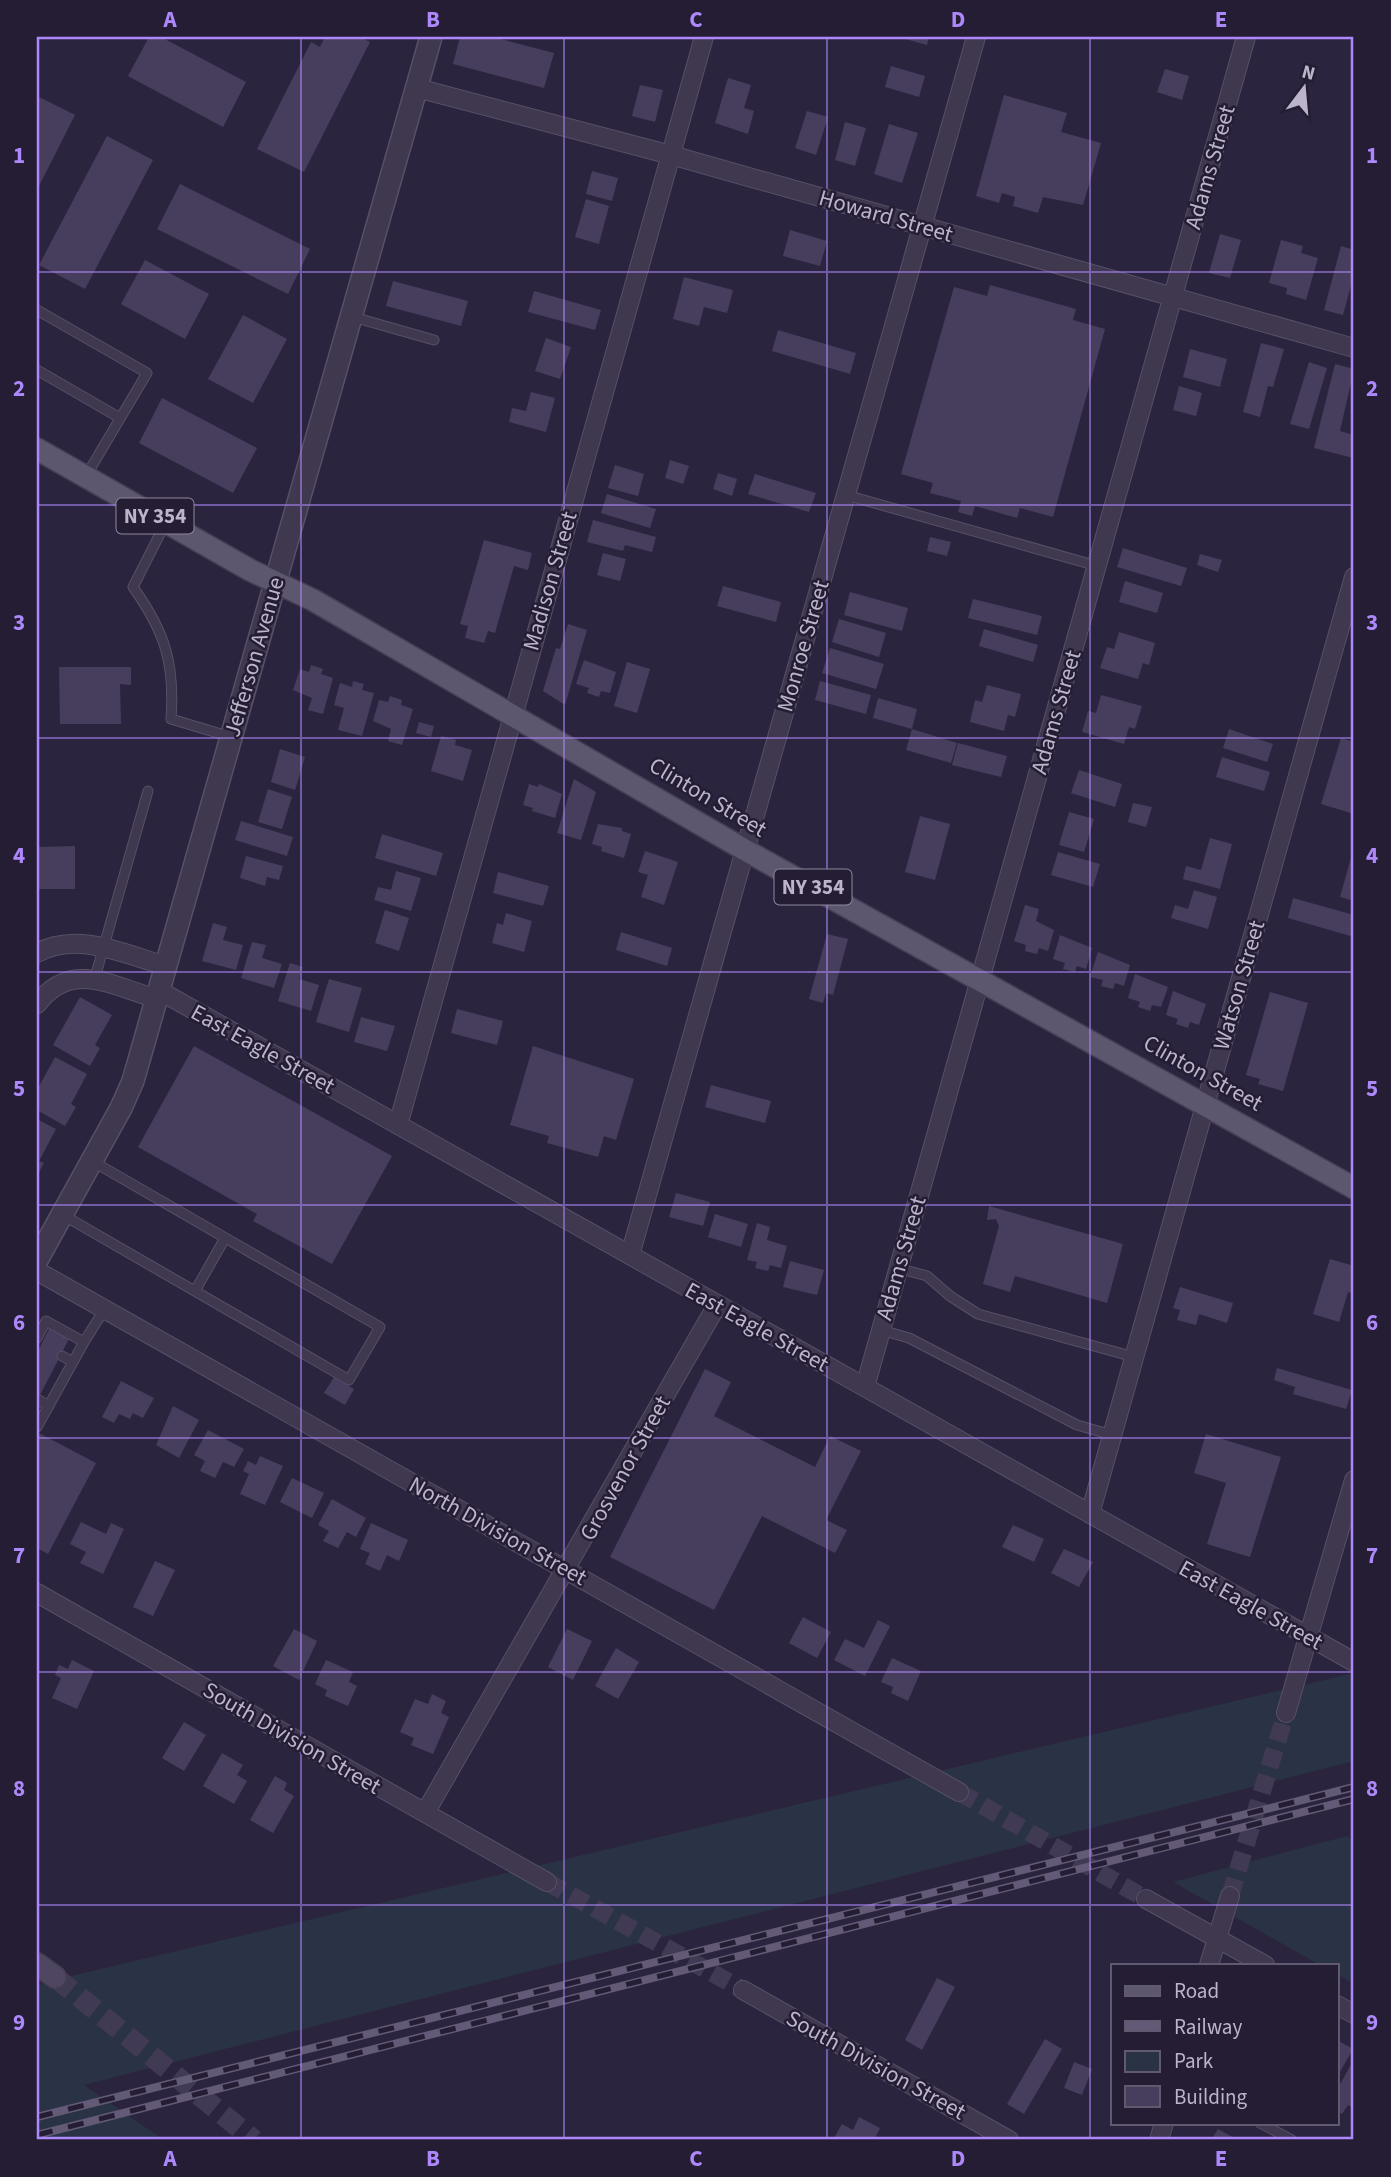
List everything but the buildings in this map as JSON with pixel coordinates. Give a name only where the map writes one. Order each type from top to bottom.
[{"type":"main road","name":"Clinton Street","points":[[37,449],[275,582],[313,600],[513,713],[745,850],[1354,1188]]},
{"type":"main road","points":[[37,1964],[55,1978]]},
{"type":"street","name":"Jefferson Avenue","points":[[37,1260],[127,1096],[159,995],[431,37]]},
{"type":"street","name":"Madison Street","points":[[398,1125],[704,37]]},
{"type":"street","name":"Monroe Street","points":[[630,1255],[976,37]]},
{"type":"street","name":"Adams Street","points":[[864,1387],[1246,37]]},
{"type":"street","name":"Howard Street","points":[[417,88],[671,155],[1354,348]]},
{"type":"street","name":"Watson Street","points":[[1090,1514],[1354,577]]},
{"type":"street","points":[[37,953],[72,942],[166,965]]},
{"type":"street","name":"East Eagle Street","points":[[37,1004],[64,979],[75,977],[159,995],[398,1125],[1354,1662]]},
{"type":"street","name":"North Division Street","points":[[37,1271],[959,1792]]},
{"type":"street","name":"Grosvenor Street","points":[[425,1813],[567,1570],[717,1304]]},
{"type":"street","points":[[1286,1713],[1354,1480]]},
{"type":"street","name":"South Division Street","points":[[37,1593],[547,1882]]},
{"type":"street","points":[[1209,1964],[1230,1896]]},
{"type":"street","points":[[1146,1899],[1263,1964]]},
{"type":"street","name":"South Division Street","points":[[743,1990],[1009,2140]]},
{"type":"street","points":[[1338,2006],[1354,2014]]},
{"type":"lane","points":[[37,310],[147,373],[86,476]]},
{"type":"lane","points":[[351,317],[434,340]]},
{"type":"lane","points":[[37,370],[120,418]]},
{"type":"lane","points":[[846,495],[1097,566]]},
{"type":"lane","points":[[166,522],[133,587],[153,615],[167,647],[174,682],[171,719],[232,737]]},
{"type":"lane","points":[[94,981],[148,791]]},
{"type":"lane","points":[[62,1215],[349,1380],[380,1326],[92,1161]]},
{"type":"lane","points":[[195,1291],[225,1238]]},
{"type":"lane","points":[[898,1268],[927,1276],[950,1296],[978,1314],[1134,1357]]},
{"type":"lane","points":[[37,1427],[104,1310]]},
{"type":"lane","points":[[38,1341],[46,1321],[84,1342]]},
{"type":"lane","points":[[881,1330],[909,1338],[1077,1425],[1112,1435]]},
{"type":"lane","points":[[62,1356],[73,1362]]},
{"type":"lane","points":[[49,1377],[61,1383]]},
{"type":"lane","points":[[37,1399],[49,1406]]},
{"type":"lane","points":[[1262,2124],[1292,2140]]},
{"type":"green space","points":[[1354,1673],[1354,1761],[84,2085],[164,2140],[37,2140],[37,1984]]},
{"type":"green space","points":[[1347,1836],[1354,1841],[1354,1984],[1338,1975],[1338,1964],[1318,1964],[1173,1882]]},
{"type":"tunnel","points":[[1230,1896],[1286,1713]]},
{"type":"tunnel","points":[[959,1792],[1146,1899]]},
{"type":"tunnel","points":[[547,1882],[743,1990]]},
{"type":"tunnel","points":[[55,1977],[254,2140]]},
{"type":"railway","points":[[37,2117],[1354,1787]]},
{"type":"railway","points":[[37,2135],[1354,1799]]}]
